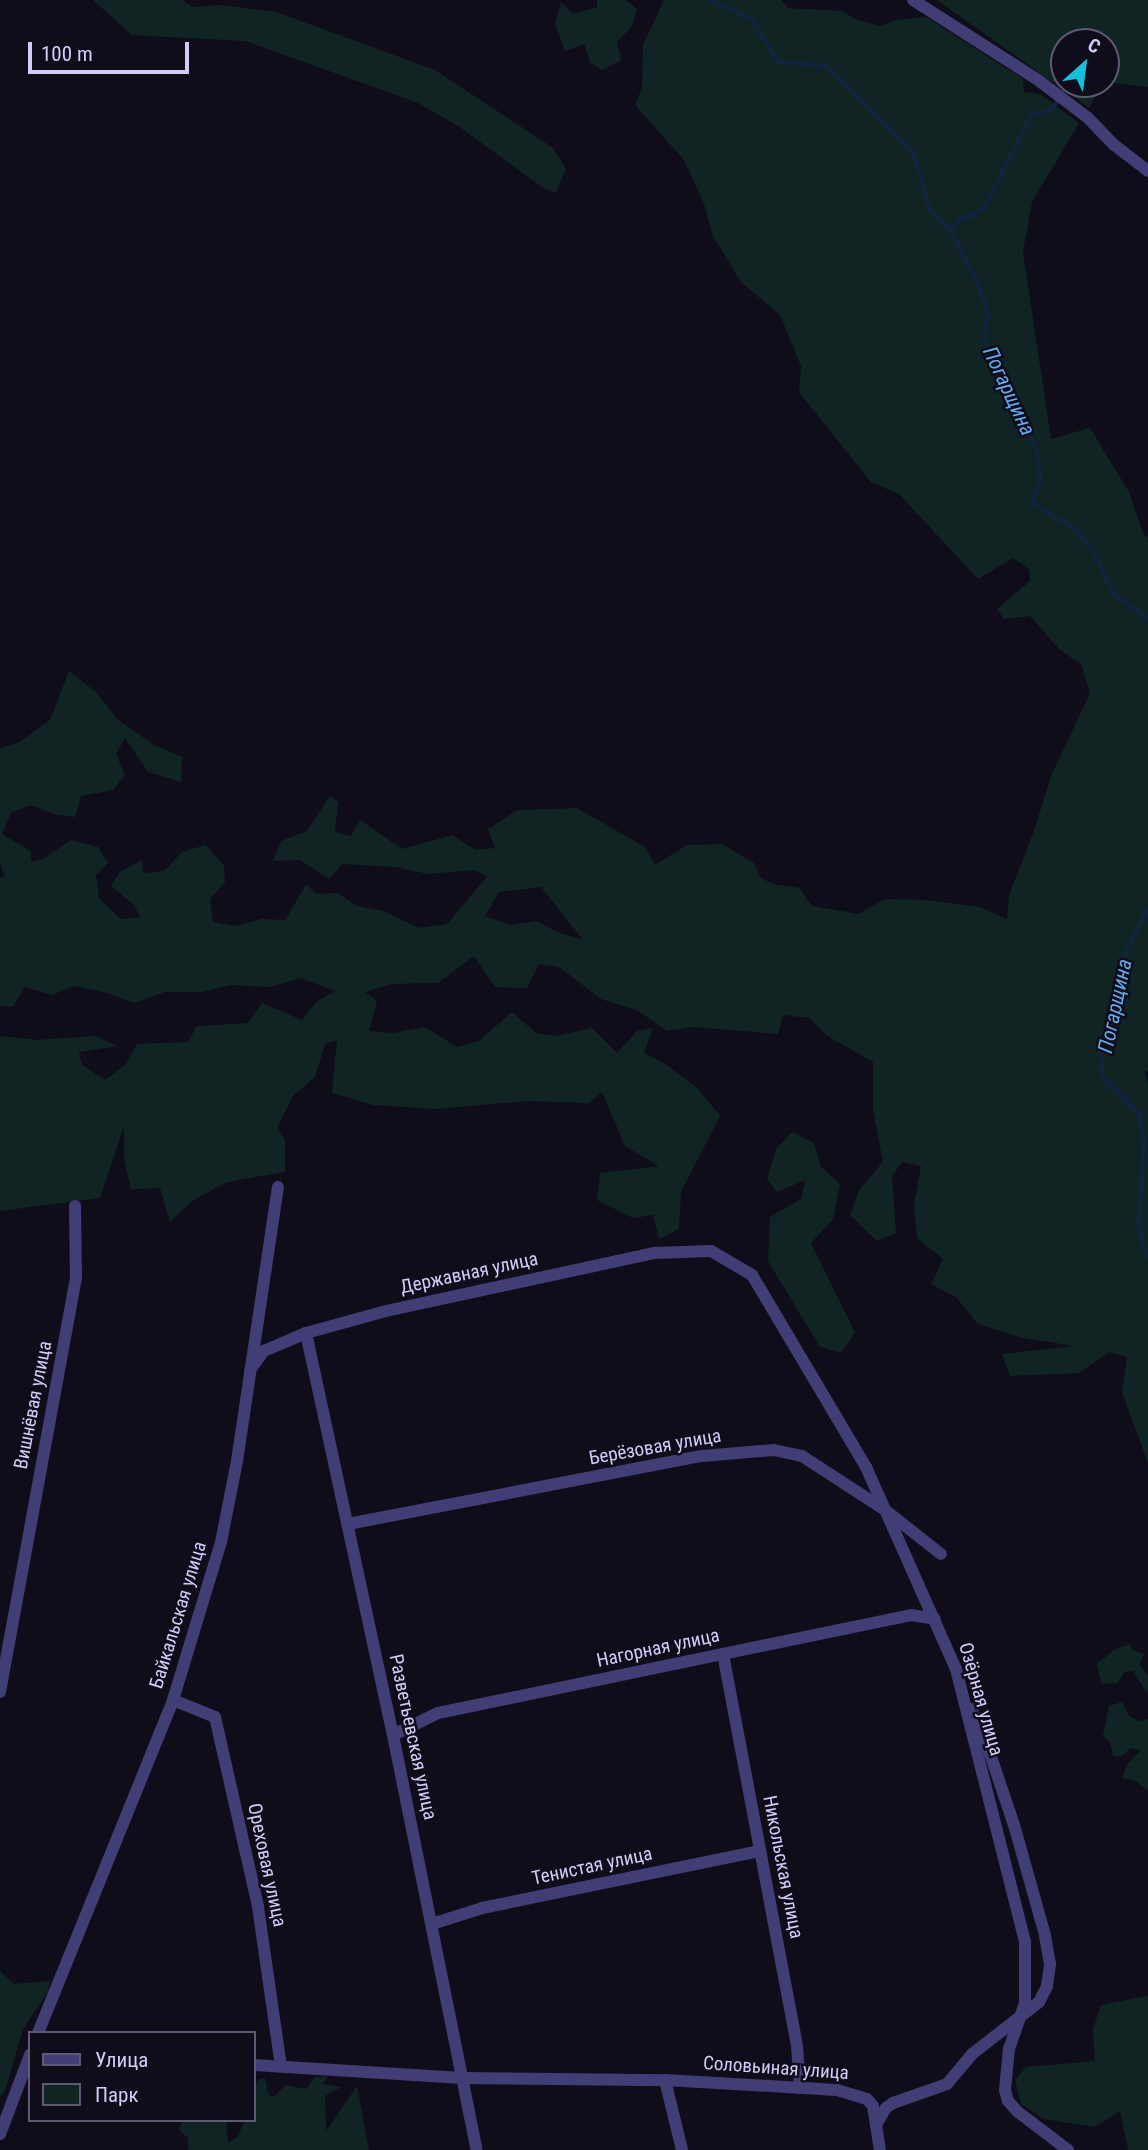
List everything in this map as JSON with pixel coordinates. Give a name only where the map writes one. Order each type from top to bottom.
[{"type":"street","points":[[913,0],[1038,80],[1088,118],[1113,144],[1148,171]]},
{"type":"street","name":"Байкальская улица","points":[[39,2031],[173,1700],[221,1542],[237,1461],[278,1187]]},
{"type":"street","name":"Вишнёвая улица","points":[[0,1692],[76,1278],[75,1206]]},
{"type":"street","name":"Державная улица","points":[[250,1370],[264,1350],[306,1333],[386,1311],[655,1254],[711,1251]]},
{"type":"street","name":"Озёрная улица","points":[[711,1251],[752,1275],[866,1467],[956,1669],[1025,1942],[1025,2003],[1009,2049],[1005,2090],[1008,2101],[1018,2112],[1068,2150]]},
{"type":"street","name":"Разветьевская улица","points":[[306,1333],[393,1735],[477,2150]]},
{"type":"street","name":"Берёзовая улица","points":[[348,1524],[702,1456],[774,1450],[802,1456],[886,1510],[942,1554]]},
{"type":"street","name":"Нагорная улица","points":[[393,1735],[438,1713],[911,1615],[935,1619]]},
{"type":"street","name":"Никольская улица","points":[[723,1654],[797,2046],[800,2088]]},
{"type":"street","name":"Ореховая улица","points":[[173,1700],[215,1717],[258,1907],[281,2067]]},
{"type":"street","points":[[880,2150],[876,2125],[886,2108],[947,2084],[972,2054],[1039,2001],[1047,1986],[1050,1964],[1014,1825],[982,1730],[974,1712],[965,1704]]},
{"type":"street","name":"Тенистая улица","points":[[432,1924],[482,1908],[760,1851]]},
{"type":"street","points":[[0,2134],[28,2059]]},
{"type":"street","name":"Соловьиная улица","points":[[256,2065],[462,2078],[665,2080],[857,2093],[873,2106],[876,2125]]},
{"type":"street","points":[[665,2080],[682,2150]]},
{"type":"green space","points":[[93,0],[182,0],[192,7],[220,5],[276,12],[435,70],[553,148],[566,169],[556,193],[545,189],[458,126],[418,103],[246,41],[132,35]]},
{"type":"green space","points":[[597,0],[625,0],[637,9],[632,26],[617,42],[621,60],[602,70],[590,62],[584,44],[565,51],[555,24],[561,2],[573,14],[597,7]]},
{"type":"green space","points":[[664,0],[781,0],[788,8],[842,11],[855,19],[880,26],[897,20],[926,17],[1023,79],[1024,92],[1040,94],[1079,123],[1032,202],[1023,252],[1051,439],[1090,428],[1129,492],[1143,533],[1148,538],[1148,1071],[1145,1073],[1148,1084],[1148,1463],[1122,1392],[1127,1357],[1109,1352],[1079,1373],[1010,1376],[1002,1354],[1075,1346],[1023,1338],[978,1324],[956,1297],[931,1284],[943,1259],[917,1238],[914,1205],[921,1166],[902,1162],[892,1176],[896,1233],[877,1241],[850,1215],[860,1189],[883,1162],[873,1110],[873,1062],[826,1035],[810,1018],[783,1015],[778,1034],[693,1027],[667,1031],[637,1010],[601,999],[559,967],[539,964],[527,988],[495,987],[474,956],[438,983],[392,984],[365,992],[377,1001],[369,1031],[394,1033],[425,1027],[457,1047],[479,1041],[512,1012],[536,1033],[556,1036],[592,1028],[617,1053],[637,1031],[653,1028],[644,1053],[664,1063],[697,1088],[720,1116],[681,1192],[679,1229],[659,1239],[653,1215],[633,1218],[597,1200],[600,1173],[659,1166],[625,1146],[602,1092],[589,1103],[528,1101],[436,1109],[374,1105],[332,1093],[337,1040],[325,1044],[315,1077],[293,1096],[277,1127],[285,1140],[285,1172],[227,1182],[192,1201],[170,1222],[160,1188],[131,1189],[124,1159],[124,1126],[100,1198],[0,1211],[0,1036],[37,1040],[95,1036],[117,1046],[79,1052],[82,1065],[105,1080],[125,1065],[137,1044],[188,1042],[197,1026],[248,1023],[262,1003],[302,1020],[316,1002],[335,991],[301,978],[270,987],[230,985],[202,992],[165,992],[134,1003],[104,992],[74,986],[52,995],[25,987],[12,1007],[0,1006],[0,878],[5,877],[0,864],[0,748],[18,743],[50,720],[69,671],[97,693],[117,719],[154,745],[182,757],[181,782],[148,772],[125,738],[116,754],[125,775],[113,790],[81,796],[75,817],[57,815],[31,805],[11,813],[2,834],[31,851],[31,862],[43,859],[71,840],[98,847],[108,863],[96,875],[99,898],[121,919],[140,917],[134,905],[111,886],[120,872],[142,860],[143,873],[164,871],[182,852],[206,845],[224,866],[225,882],[210,899],[213,922],[235,926],[262,919],[285,920],[306,885],[317,894],[338,893],[357,906],[383,911],[419,928],[447,924],[487,877],[475,870],[428,874],[395,867],[342,864],[329,879],[300,860],[273,861],[281,841],[307,831],[330,796],[338,802],[335,832],[351,836],[360,820],[402,849],[453,835],[475,850],[495,848],[488,829],[518,810],[577,808],[645,847],[655,865],[687,845],[722,844],[754,863],[761,878],[773,884],[799,888],[812,906],[858,914],[885,899],[927,900],[980,907],[1007,919],[1009,895],[1034,831],[1051,776],[1090,693],[1081,664],[1060,650],[1030,616],[1004,619],[997,609],[1030,581],[1030,570],[1013,558],[978,579],[899,494],[871,482],[799,392],[801,366],[780,315],[741,282],[713,236],[704,204],[684,160],[635,105],[642,88],[643,45]],"holes":[[[541,887],[583,940],[557,932],[536,921],[510,925],[485,916],[499,892]]]},
{"type":"green space","points":[[937,0],[1148,0],[1148,87],[1120,84],[1120,28],[1050,28],[1050,80]]},
{"type":"green space","points":[[1075,98],[1095,98],[1089,108]]},
{"type":"green space","points":[[792,1132],[814,1143],[821,1167],[840,1184],[833,1219],[811,1243],[855,1333],[841,1353],[820,1347],[768,1261],[770,1217],[801,1199],[805,1180],[777,1192],[767,1180],[776,1149]]},
{"type":"green space","points":[[1130,1644],[1132,1650],[1144,1654],[1139,1665],[1148,1675],[1148,1694],[1133,1671],[1124,1672],[1118,1683],[1101,1684],[1097,1664],[1115,1649]]},
{"type":"green space","points":[[1122,1702],[1129,1716],[1139,1721],[1148,1719],[1148,1791],[1136,1781],[1122,1778],[1127,1765],[1141,1750],[1130,1748],[1122,1756],[1113,1756],[1110,1742],[1103,1736],[1109,1706]]},
{"type":"green space","points":[[0,1971],[14,1984],[50,1981],[48,1992],[23,2029],[5,2091],[0,2096]]},
{"type":"green space","points":[[1148,1996],[1148,2150],[1128,2150],[1120,2111],[1095,2127],[1044,2119],[1021,2104],[1015,2080],[1026,2067],[1095,2061],[1093,2029],[1101,2005]]},
{"type":"green space","points":[[328,2076],[323,2084],[341,2087],[325,2096],[326,2131],[357,2086],[369,2150],[188,2150],[188,2138],[179,2130],[182,2122],[226,2122],[228,2142],[237,2138],[244,2122],[256,2122],[258,2080],[265,2078],[268,2094],[274,2097],[285,2085],[306,2089],[315,2077]]},
{"type":"waterway","points":[[710,0],[752,19],[779,62],[826,66],[914,153],[930,210],[951,231]]},
{"type":"waterway","name":"Погарщина","points":[[1058,101],[1053,109],[1032,115],[986,206],[972,217],[964,217],[951,231],[978,283],[989,314],[984,340],[995,355],[1011,399],[1038,452],[1041,480],[1033,503],[1078,531],[1093,551],[1114,594],[1148,618]]},
{"type":"waterway","name":"Погарщина","points":[[1148,910],[1125,953],[1113,1019],[1102,1050],[1103,1076],[1139,1113],[1145,1141],[1139,1227],[1148,1258]]}]
